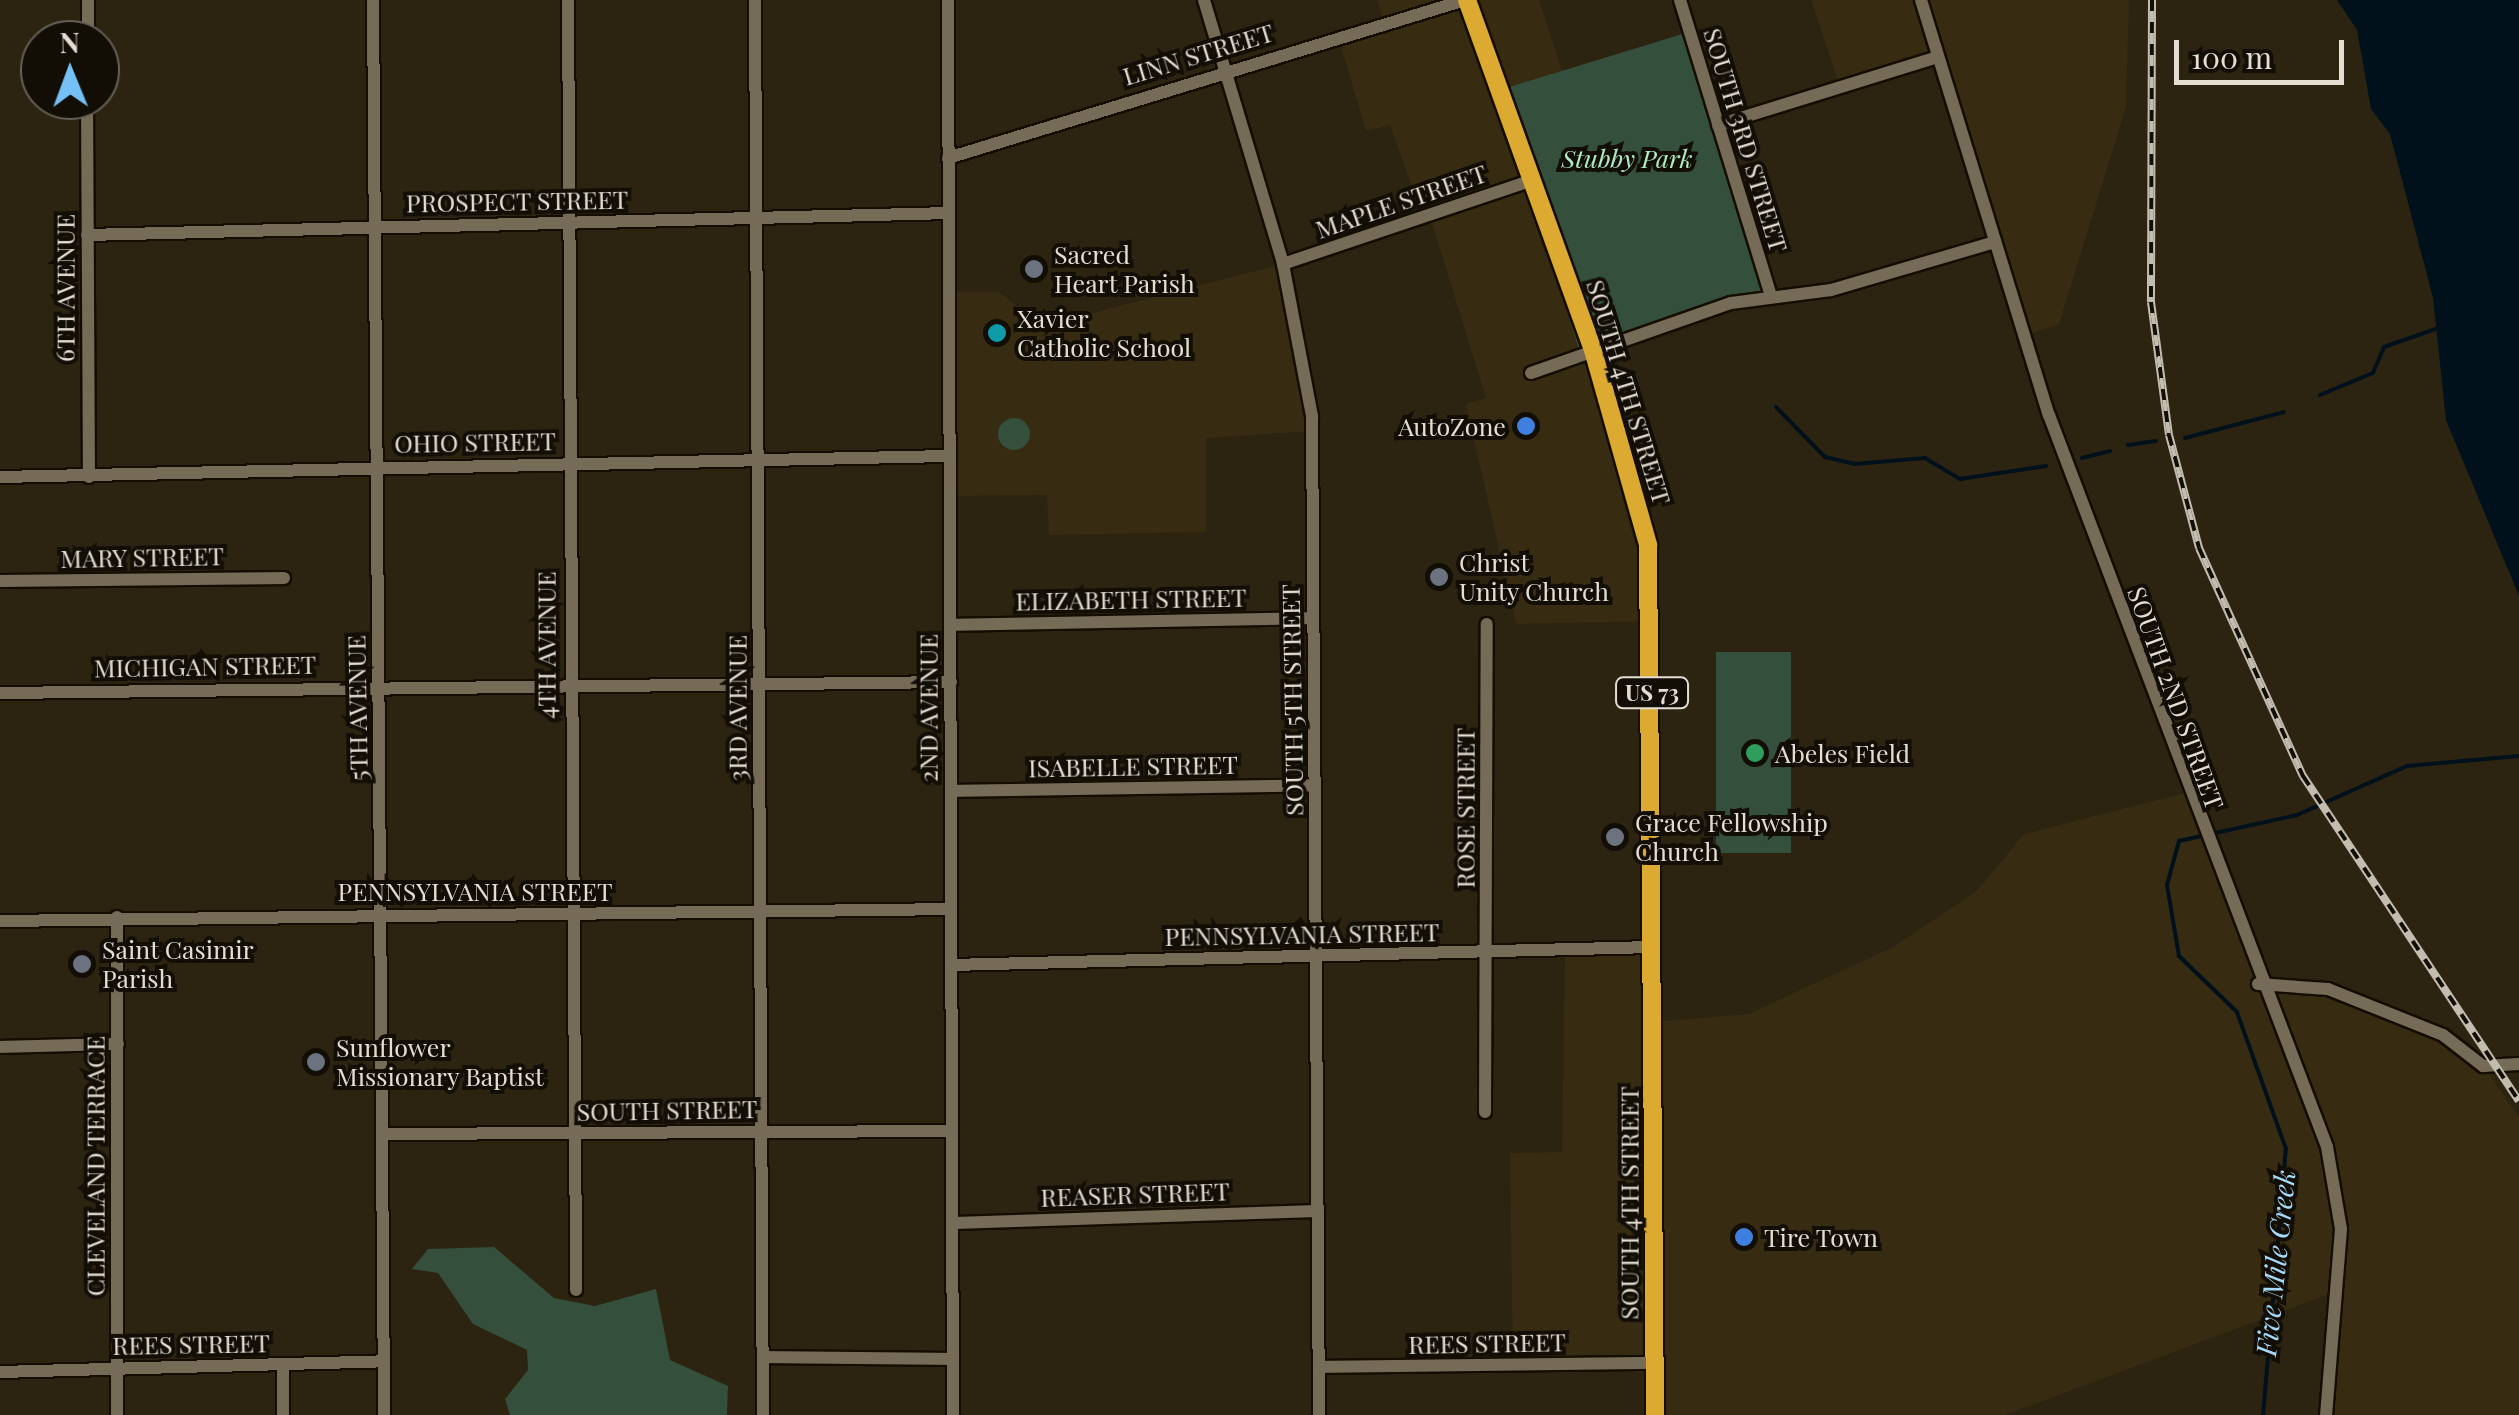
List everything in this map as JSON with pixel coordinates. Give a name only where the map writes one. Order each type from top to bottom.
[{"type":"highway","name":"SOUTH 4TH STREET","points":[[1466,0],[1593,350],[1648,545],[1655,1415]]},
{"type":"street","name":"5TH AVENUE","points":[[373,0],[384,1415]]},
{"type":"street","name":"4TH AVENUE","points":[[568,0],[568,684],[576,1290]]},
{"type":"street","name":"3RD AVENUE","points":[[754,0],[763,1415]]},
{"type":"street","name":"2ND AVENUE","points":[[948,0],[953,1415]]},
{"type":"street","name":"SOUTH 5TH STREET","points":[[1204,0],[1284,264],[1312,416],[1319,1415]]},
{"type":"street","name":"LINN STREET","points":[[948,158],[1227,68],[1466,0]]},
{"type":"street","name":"SOUTH 3RD STREET","points":[[1680,0],[1770,294]]},
{"type":"street","name":"SOUTH 2ND STREET","points":[[1921,0],[1994,242],[2192,809],[2336,1185],[2326,1415]]},
{"type":"street","points":[[1718,125],[1938,57]]},
{"type":"street","name":"6TH AVENUE","points":[[88,120],[89,476]]},
{"type":"street","name":"MAPLE STREET","points":[[1284,264],[1532,180]]},
{"type":"street","name":"PROSPECT STREET","points":[[87,235],[948,213]]},
{"type":"street","points":[[1532,373],[1770,294],[1831,290],[1994,242]]},
{"type":"street","name":"OHIO STREET","points":[[0,478],[377,466],[950,456]]},
{"type":"street","name":"MARY STREET","points":[[0,581],[284,578]]},
{"type":"street","name":"ELIZABETH STREET","points":[[950,624],[1313,618]]},
{"type":"street","name":"ROSE STREET","points":[[1485,1112],[1488,624]]},
{"type":"street","name":"MICHIGAN STREET","points":[[0,693],[379,685],[951,682]]},
{"type":"street","name":"ISABELLE STREET","points":[[952,790],[1315,786]]},
{"type":"street","name":"PENNSYLVANIA STREET","points":[[0,921],[382,913],[950,909]]},
{"type":"street","name":"CLEVELAND TERRACE","points":[[118,918],[118,1415]]},
{"type":"street","name":"PENNSYLVANIA STREET","points":[[951,965],[1653,947]]},
{"type":"street","points":[[2258,984],[2328,989],[2444,1035],[2483,1066],[2519,1064]]},
{"type":"street","points":[[0,1047],[118,1044]]},
{"type":"street","name":"SOUTH STREET","points":[[382,1134],[952,1131]]},
{"type":"street","name":"REASER STREET","points":[[953,1223],[1318,1211]]},
{"type":"street","points":[[763,1358],[953,1358]]},
{"type":"street","name":"REES STREET","points":[[0,1372],[384,1362]]},
{"type":"street","name":"REES STREET","points":[[1319,1367],[1655,1363]]},
{"type":"street","points":[[283,1365],[283,1415]]},
{"type":"shaded area","points":[[1377,0],[1539,0],[1563,74],[1502,94],[1628,458],[1652,621],[1516,624],[1466,404],[1486,398],[1430,216],[1423,218],[1390,125],[1366,131],[1338,36],[1384,23]]},
{"type":"shaded area","points":[[1811,0],[2129,0],[2126,107],[2059,324],[2024,336],[1938,58],[1840,87]]},
{"type":"shaded area","points":[[1283,264],[1312,431],[1206,438],[1206,532],[1049,535],[1047,495],[950,496],[949,292],[999,292],[1042,326]]},
{"type":"shaded area","points":[[2186,793],[2258,984],[2328,989],[2443,1035],[2483,1066],[2519,1117],[2519,1415],[2326,1415],[2334,1292],[2005,1415],[1655,1415],[1654,1363],[1513,1365],[1510,1153],[1562,1152],[1565,950],[1653,947],[1654,1022],[1749,1014],[1893,947],[1977,891],[2024,834]]},
{"type":"green space","name":"Stubby Park","points":[[1689,32],[1769,293],[1579,351],[1500,90]]},
{"type":"green space","points":[[1014,418],[1025,423],[1030,434],[1025,445],[1014,450],[1003,445],[998,434],[1003,423]]},
{"type":"green space","name":"Abeles Field","points":[[1716,652],[1791,652],[1791,853],[1716,853]]},
{"type":"green space","points":[[494,1247],[554,1298],[595,1306],[656,1289],[670,1360],[728,1386],[727,1415],[510,1415],[505,1399],[528,1370],[527,1350],[473,1324],[438,1273],[412,1269],[428,1249]]},
{"type":"water","points":[[2337,0],[2519,0],[2519,596],[2446,420],[2433,298],[2390,134],[2371,109],[2357,30]]},
{"type":"waterway","points":[[2320,395],[2373,373],[2384,347],[2438,328]]},
{"type":"waterway","points":[[1776,407],[1825,457],[1855,464],[1925,458],[1960,479],[2046,466]]},
{"type":"waterway","points":[[2185,438],[2284,412]]},
{"type":"waterway","points":[[2128,445],[2156,441]]},
{"type":"waterway","points":[[2082,458],[2110,451]]},
{"type":"waterway","name":"Five Mile Creek","points":[[2263,1415],[2286,1149],[2237,1012],[2179,956],[2167,885],[2179,841],[2297,815],[2407,766],[2519,756]]},
{"type":"railway","points":[[2152,0],[2151,302],[2169,435],[2199,548],[2303,776],[2519,1101]]},
{"type":"place","name":"Sacred Heart Parish","points":[[1034,269]]},
{"type":"place","name":"Xavier Catholic School","points":[[997,333]]},
{"type":"place","name":"AutoZone","points":[[1526,426]]},
{"type":"place","name":"Christ Unity Church","points":[[1439,577]]},
{"type":"place","name":"Abeles Field","points":[[1755,753]]},
{"type":"place","name":"Grace Fellowship Church","points":[[1615,837]]},
{"type":"place","name":"Saint Casimir Parish","points":[[82,964]]},
{"type":"place","name":"Sunflower Missionary Baptist","points":[[316,1062]]},
{"type":"place","name":"Tire Town","points":[[1744,1237]]}]
